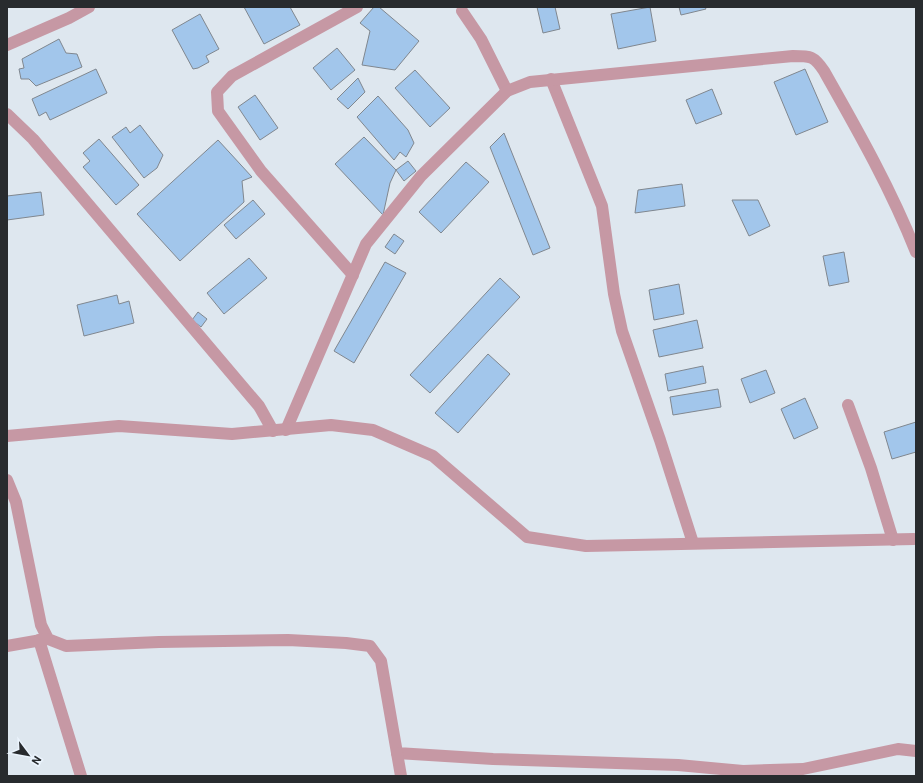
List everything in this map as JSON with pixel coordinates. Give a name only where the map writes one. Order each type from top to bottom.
[{"type":"street","points":[[7,45],[69,18],[89,7]]},
{"type":"street","points":[[353,275],[261,171],[218,111],[217,92],[232,76],[357,7]]},
{"type":"street","points":[[462,11],[481,39],[507,91]]},
{"type":"street","points":[[286,430],[366,244],[421,176],[507,91],[530,82],[785,56],[809,56],[817,61],[824,71],[872,154],[916,252]]},
{"type":"street","points":[[551,79],[602,206],[614,294],[622,331],[660,440],[693,543]]},
{"type":"street","points":[[7,114],[33,140],[259,406],[273,431]]},
{"type":"street","points":[[848,404],[871,468],[893,540]]},
{"type":"street","points":[[7,436],[119,426],[232,434],[331,425],[373,430],[433,456],[527,537],[586,546],[914,539]]},
{"type":"street","points":[[7,480],[16,502],[44,640],[81,776]]},
{"type":"street","points":[[7,646],[44,640],[66,646],[159,642],[288,640],[346,642],[370,646],[381,660],[401,776]]},
{"type":"street","points":[[397,753],[493,759],[678,765],[743,771],[803,769],[898,749],[916,751]]},
{"type":"building","points":[[244,7],[290,7],[300,25],[264,44]]},
{"type":"building","points":[[374,7],[379,7],[419,41],[395,70],[362,65],[370,31],[360,23]]},
{"type":"building","points":[[537,7],[555,7],[560,29],[543,33]]},
{"type":"building","points":[[650,7],[656,41],[618,49],[611,14]]},
{"type":"building","points":[[679,7],[705,7],[706,9],[681,15]]},
{"type":"building","points":[[200,14],[219,49],[206,56],[209,62],[193,69],[172,30]]},
{"type":"building","points":[[59,39],[66,53],[77,54],[82,67],[36,86],[29,79],[21,79],[19,69],[24,68],[22,59]]},
{"type":"building","points":[[337,48],[355,70],[331,90],[313,68]]},
{"type":"building","points":[[96,69],[107,93],[50,120],[46,112],[39,116],[32,99]]},
{"type":"building","points":[[805,69],[828,122],[796,135],[774,82]]},
{"type":"building","points":[[415,70],[450,108],[430,127],[395,88]]},
{"type":"building","points":[[358,78],[365,92],[348,109],[337,99]]},
{"type":"building","points":[[712,89],[722,114],[696,124],[686,100]]},
{"type":"building","points":[[255,95],[278,128],[260,140],[238,107]]},
{"type":"building","points":[[378,96],[408,130],[414,143],[406,157],[400,152],[394,160],[357,117]]},
{"type":"building","points":[[140,125],[163,155],[157,168],[144,178],[112,137],[126,127],[130,133]]},
{"type":"building","points":[[504,133],[550,248],[533,255],[490,147]]},
{"type":"building","points":[[364,137],[396,170],[390,183],[383,215],[335,164]]},
{"type":"building","points":[[99,139],[139,185],[116,205],[83,167],[90,161],[83,153]]},
{"type":"building","points":[[218,140],[252,177],[242,181],[244,202],[180,261],[137,214]]},
{"type":"building","points":[[408,161],[416,171],[404,181],[396,170]]},
{"type":"building","points":[[466,162],[489,182],[441,233],[419,212]]},
{"type":"building","points":[[682,184],[685,206],[635,213],[638,190]]},
{"type":"building","points":[[41,192],[44,215],[7,220],[7,196]]},
{"type":"building","points":[[253,200],[265,214],[236,239],[224,225]]},
{"type":"building","points":[[732,200],[758,200],[770,226],[749,236]]},
{"type":"building","points":[[394,234],[404,241],[395,254],[385,247]]},
{"type":"building","points":[[844,252],[849,282],[829,286],[823,256]]},
{"type":"building","points":[[249,258],[267,278],[224,314],[207,293]]},
{"type":"building","points":[[385,262],[406,273],[354,363],[334,351]]},
{"type":"building","points":[[500,278],[520,297],[430,393],[410,375]]},
{"type":"building","points":[[679,284],[684,314],[654,320],[649,290]]},
{"type":"building","points":[[117,295],[119,304],[129,301],[134,323],[84,336],[77,305]]},
{"type":"building","points":[[198,312],[207,319],[201,327],[192,320]]},
{"type":"building","points":[[697,320],[703,348],[659,357],[653,330]]},
{"type":"building","points":[[488,354],[510,374],[458,433],[435,413]]},
{"type":"building","points":[[703,366],[706,383],[668,391],[665,374]]},
{"type":"building","points":[[766,370],[775,393],[750,403],[741,379]]},
{"type":"building","points":[[718,389],[721,407],[673,415],[670,397]]},
{"type":"building","points":[[805,398],[818,428],[794,439],[781,409]]},
{"type":"building","points":[[916,422],[916,452],[892,459],[884,432]]}]
